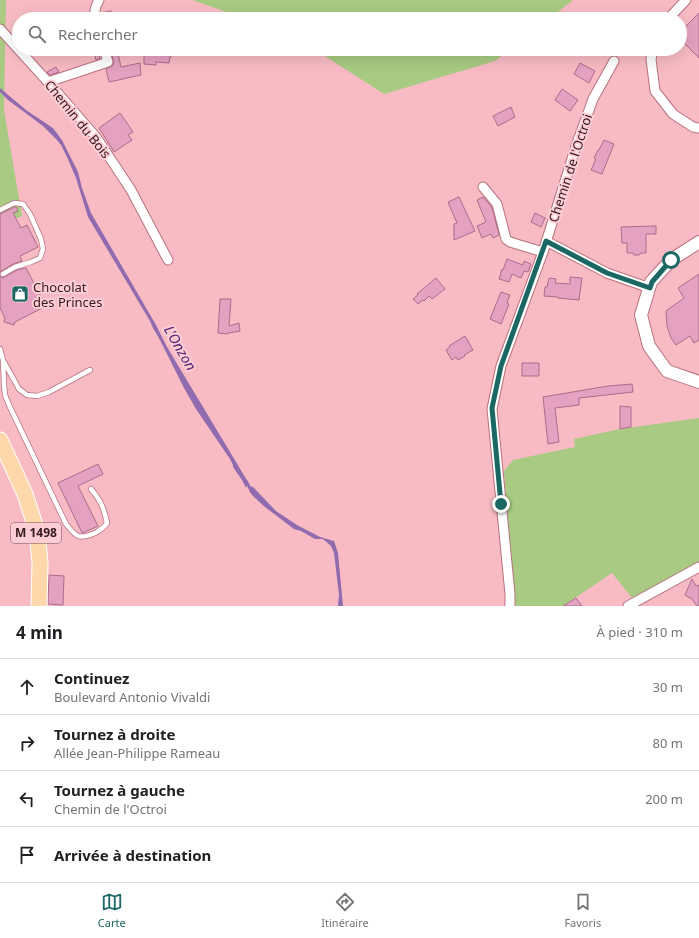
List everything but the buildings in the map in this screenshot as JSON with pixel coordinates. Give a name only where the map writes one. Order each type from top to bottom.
[{"type":"main road","name":"M 1498","points":[[0,440],[25,494],[34,522],[40,563],[39,606]]},
{"type":"street","points":[[95,12],[95,8],[99,0]]},
{"type":"street","points":[[675,12],[686,0]]},
{"type":"street","name":"Chemin du Bois","points":[[0,28],[12,42]]},
{"type":"street","name":"Chemin du Bois","points":[[25,56],[96,137],[127,183],[168,260]]},
{"type":"street","points":[[48,82],[108,62],[106,56]]},
{"type":"street","points":[[652,56],[655,91],[673,114],[692,127],[699,128]]},
{"type":"street","name":"Chemin de l'Octroi","points":[[510,606],[492,408],[501,366],[543,252],[576,146],[593,99],[614,61]]},
{"type":"street","points":[[483,187],[497,204],[506,239],[510,242],[543,252]]},
{"type":"street","points":[[546,241],[607,273],[650,288]]},
{"type":"street","points":[[699,242],[671,260],[652,282],[641,315],[649,346],[667,372],[699,382]]},
{"type":"street","points":[[628,606],[699,567]]},
{"type":"lane","points":[[0,210],[14,203],[23,204],[30,214],[44,248],[40,258],[15,267],[3,274]]},
{"type":"lane","points":[[0,349],[3,360],[5,395],[9,405],[66,524],[72,533],[78,536],[83,537],[90,535],[104,528],[107,523],[100,499],[91,489]]},
{"type":"lane","points":[[3,360],[19,389],[26,395],[37,396],[49,392],[90,370]]},
{"type":"green space","points":[[0,0],[6,0],[4,110],[22,216],[0,225]]},
{"type":"green space","points":[[192,0],[573,0],[558,12],[227,12]]},
{"type":"green space","points":[[325,56],[501,56],[495,61],[384,94]]},
{"type":"green space","points":[[699,418],[699,562],[633,599],[612,573],[563,606],[515,606],[504,471],[513,460],[575,447],[574,439],[620,429]]},
{"type":"shaded area","points":[[0,88],[26,110],[53,128],[62,140],[78,172],[91,213],[156,325],[167,347],[248,482],[246,488],[233,467],[230,459],[196,409],[150,321],[88,217],[76,178],[61,145],[43,126],[8,100],[0,92]]},
{"type":"shaded area","points":[[252,486],[276,511],[297,525],[320,537],[334,541],[338,553],[343,606],[338,606],[339,595],[334,553],[331,546],[323,539],[315,539],[301,531],[294,529],[265,507],[249,491]]},
{"type":"waterway","name":"L'Onzon","points":[[246,481],[252,492]]},
{"type":"place","name":"Chocolat des Princes","points":[[20,294]]},
{"type":"route","points":[[501,504],[492,408],[501,366],[546,241],[607,273],[650,288],[652,282],[671,260]]}]
